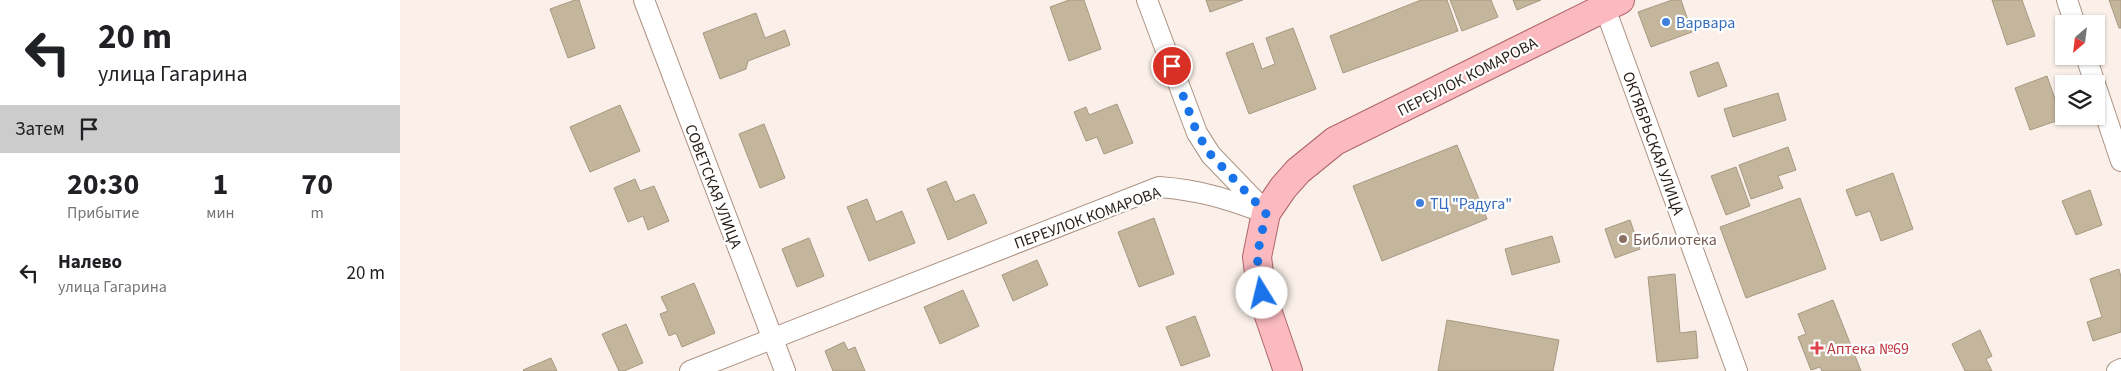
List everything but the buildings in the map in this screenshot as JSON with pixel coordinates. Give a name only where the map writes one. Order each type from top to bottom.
[{"type":"main road","name":"ПЕРЕУЛОК КОМАРОВА","points":[[1266,213],[1283,188],[1298,171],[1335,142],[1609,2]]},
{"type":"main road","points":[[1266,213],[1257,256],[1260,281],[1265,304],[1288,371]]},
{"type":"street","name":"СОВЕТСКАЯ УЛИЦА","points":[[644,0],[785,371]]},
{"type":"street","points":[[1147,0],[1197,133],[1211,155],[1266,213]]},
{"type":"street","points":[[2068,0],[2072,15]]},
{"type":"street","name":"ОКТЯБРЬСКАЯ УЛИЦА","points":[[1609,2],[1737,371]]},
{"type":"street","points":[[2105,113],[2121,162]]},
{"type":"street","name":"ПЕРЕУЛОК КОМАРОВА","points":[[690,371],[1159,187],[1216,195],[1266,213]]},
{"type":"street","points":[[2117,371],[2121,369]]},
{"type":"place","name":"Варвара","points":[[1666,22]]},
{"type":"place","name":"ТЦ \"Радуга\"","points":[[1420,203]]},
{"type":"place","name":"Библиотека","points":[[1623,239]]},
{"type":"place","name":"Аптека №69","points":[[1817,348]]},
{"type":"route","points":[[1172,66],[1197,133],[1211,155],[1266,213],[1257,256],[1262,293]]}]
